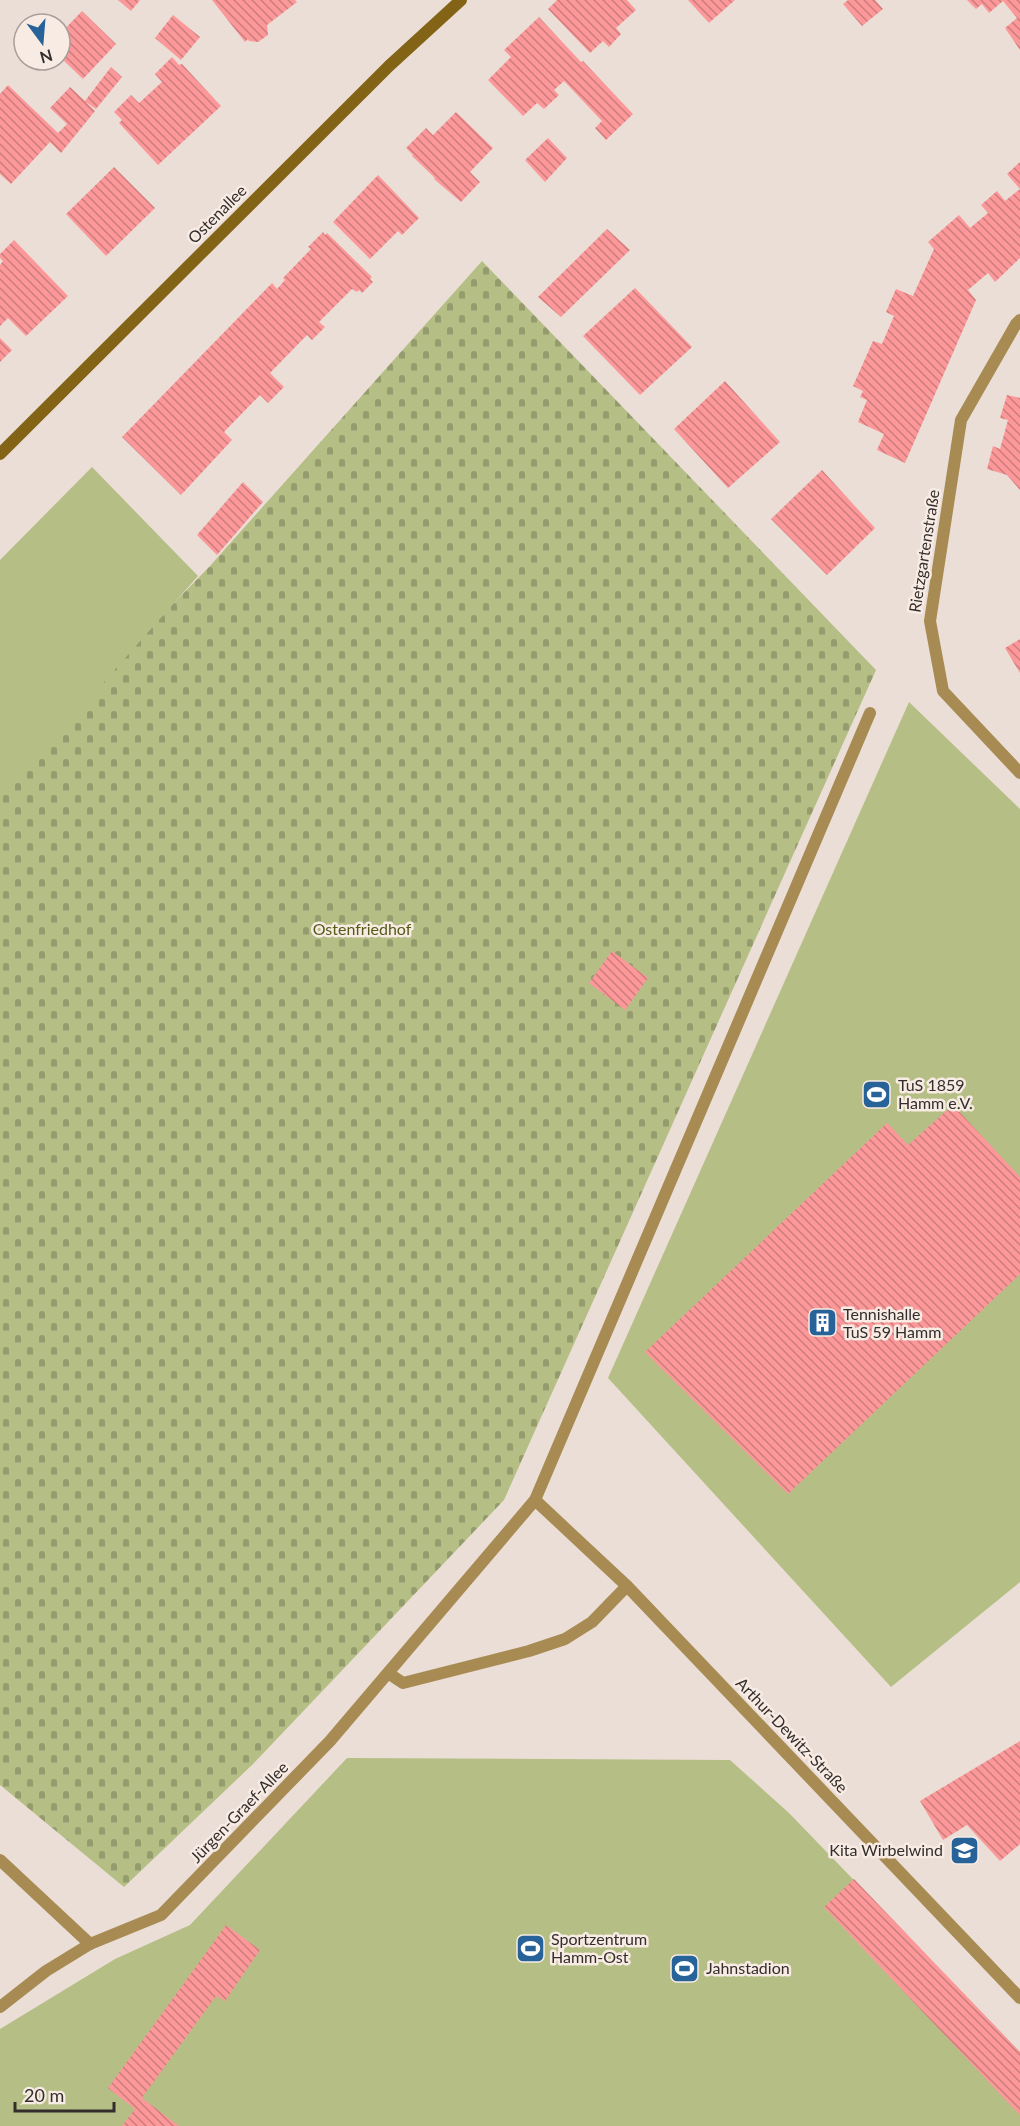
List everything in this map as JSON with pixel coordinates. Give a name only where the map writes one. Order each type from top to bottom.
[{"type":"main road","name":"Ostenallee","points":[[0,454],[373,82],[461,0]]},
{"type":"street","name":"Rietzgartenstraße","points":[[1020,320],[961,420],[930,621],[943,691],[1020,773]]},
{"type":"street","name":"Jürgen-Graef-Allee","points":[[0,2007],[46,1971],[90,1944],[161,1915],[330,1741],[535,1500],[870,713]]},
{"type":"street","name":"Arthur-Dewitz-Straße","points":[[535,1500],[627,1586],[1020,1998]]},
{"type":"street","points":[[388,1673],[403,1683],[529,1651],[565,1639],[592,1622],[627,1586]]},
{"type":"street","points":[[0,1860],[90,1944]]},
{"type":"green space","name":"Ostenfriedhof","points":[[482,261],[876,670],[504,1500],[253,1764],[124,1887],[0,1785],[0,781],[209,567]]},
{"type":"green space","points":[[92,467],[198,576],[0,799],[0,560]]},
{"type":"green space","name":"TuS 1859 Hamm e.V.","points":[[909,702],[1020,809],[1020,1582],[891,1687],[608,1378]]},
{"type":"green space","name":"Sportzentrum Hamm-Ost","points":[[347,1758],[730,1760],[789,1813],[1020,2052],[1020,2126],[0,2126],[0,2029],[115,1959],[190,1925]]},
{"type":"building","points":[[118,0],[140,0],[131,11]]},
{"type":"building","points":[[212,0],[295,0],[297,2],[267,25],[268,35],[258,42],[248,39],[245,42]]},
{"type":"building","points":[[557,0],[627,0],[636,10],[616,28],[621,34],[609,47],[603,41],[590,53],[548,9]]},
{"type":"building","points":[[688,0],[735,0],[709,23]]},
{"type":"building","points":[[848,0],[875,0],[883,9],[862,26],[843,4]]},
{"type":"building","points":[[967,0],[1020,0],[1020,50],[1005,28],[1017,18],[1003,1],[989,13],[982,4],[976,9]]},
{"type":"building","points":[[82,11],[116,44],[83,79],[72,68],[72,21]]},
{"type":"building","points":[[173,15],[200,37],[181,60],[155,38]]},
{"type":"building","points":[[539,17],[633,114],[606,140],[595,128],[602,121],[564,81],[554,90],[559,95],[544,109],[537,103],[523,116],[488,80],[511,57],[504,50]]},
{"type":"building","points":[[172,57],[179,65],[182,64],[221,106],[158,165],[119,123],[122,120],[114,112],[131,95],[139,103],[162,82],[155,74]]},
{"type":"building","points":[[111,67],[122,77],[96,109],[86,102],[95,111],[61,153],[50,142],[11,184],[0,174],[0,94],[8,85],[58,133],[67,124],[50,108],[70,87],[85,101]]},
{"type":"building","points":[[456,112],[493,148],[470,172],[480,182],[461,202],[434,179],[406,148],[426,128],[433,135]]},
{"type":"building","points":[[548,138],[567,158],[545,182],[525,160]]},
{"type":"building","points":[[1020,162],[1020,189],[1007,174]]},
{"type":"building","points":[[114,167],[155,208],[106,256],[66,214]]},
{"type":"building","points":[[378,175],[419,218],[402,235],[398,231],[370,259],[333,222]]},
{"type":"building","points":[[1020,189],[1020,258],[995,282],[988,273],[968,290],[976,300],[905,463],[877,450],[884,434],[858,422],[867,400],[860,397],[863,391],[853,386],[873,341],[882,344],[894,316],[886,312],[896,289],[913,296],[934,249],[928,242],[959,215],[970,228],[988,213],[981,205],[997,191],[1005,201]]},
{"type":"building","points":[[607,229],[630,250],[561,317],[538,297]]},
{"type":"building","points":[[323,232],[325,235],[327,233],[372,277],[370,279],[373,282],[362,293],[352,289],[319,322],[325,327],[312,340],[307,335],[270,373],[284,387],[268,403],[260,395],[224,432],[232,440],[181,495],[122,437],[272,283],[277,289],[285,280],[283,278],[311,249],[308,247]]},
{"type":"building","points":[[14,240],[68,296],[26,336],[8,318],[0,326],[0,265],[3,261],[0,254]]},
{"type":"building","points":[[635,288],[692,347],[640,395],[583,336]]},
{"type":"building","points":[[0,338],[12,350],[0,362]]},
{"type":"building","points":[[725,381],[780,442],[728,488],[674,429]]},
{"type":"building","points":[[1007,395],[1020,398],[1020,490],[1007,475],[987,469],[993,446],[1000,449],[1008,420],[1000,418]]},
{"type":"building","points":[[822,470],[875,528],[827,575],[771,519]]},
{"type":"building","points":[[243,482],[263,502],[217,555],[197,535]]},
{"type":"building","points":[[1020,639],[1020,673],[1005,648]]},
{"type":"building","points":[[612,951],[648,978],[625,1010],[589,983]]},
{"type":"building","name":"Tennishalle TuS 59 Hamm","points":[[953,1105],[1020,1177],[1020,1274],[788,1494],[645,1352],[887,1123],[908,1145]]},
{"type":"building","points":[[1020,1741],[1020,1844],[1000,1861],[967,1825],[943,1840],[920,1801]]},
{"type":"building","points":[[854,1879],[1020,2052],[1020,2115],[824,1907]]},
{"type":"building","points":[[226,1925],[260,1950],[225,2001],[216,1996],[142,2098],[179,2126],[122,2126],[135,2109],[108,2088]]},
{"type":"place","name":"TuS 1859 Hamm e.V.","points":[[877,1094]]},
{"type":"place","name":"Tennishalle TuS 59 Hamm","points":[[822,1323]]},
{"type":"place","name":"Kita Wirbelwind","points":[[964,1850]]},
{"type":"place","name":"Sportzentrum Hamm-Ost","points":[[530,1948]]},
{"type":"place","name":"Jahnstadion","points":[[685,1968]]}]
